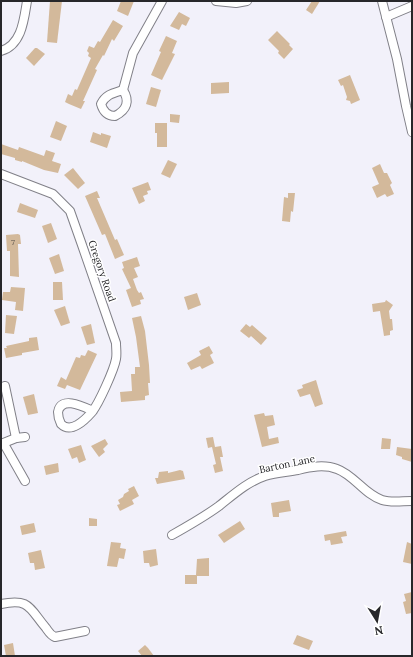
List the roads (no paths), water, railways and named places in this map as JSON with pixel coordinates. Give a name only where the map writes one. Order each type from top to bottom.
[{"type":"street","points":[[1,52],[6,50],[20,35],[27,1]]},
{"type":"street","points":[[123,90],[133,53],[148,23],[162,1]]},
{"type":"street","points":[[216,1],[236,3],[247,1]]},
{"type":"street","points":[[382,1],[397,59],[412,132]]},
{"type":"street","points":[[386,17],[412,6]]},
{"type":"street","name":"Gregory Road","points":[[1,174],[53,194],[70,211],[116,343],[117,358],[104,390],[93,411]]},
{"type":"street","points":[[5,386],[16,438]]},
{"type":"street","points":[[25,436],[3,444],[25,481]]},
{"type":"street","name":"Barton Lane","points":[[172,535],[193,523],[251,482],[265,476],[303,469],[329,466],[339,470],[382,500],[412,501]]},
{"type":"street","points":[[1,604],[19,602],[25,604],[36,615],[51,635],[55,637],[85,631]]}]
